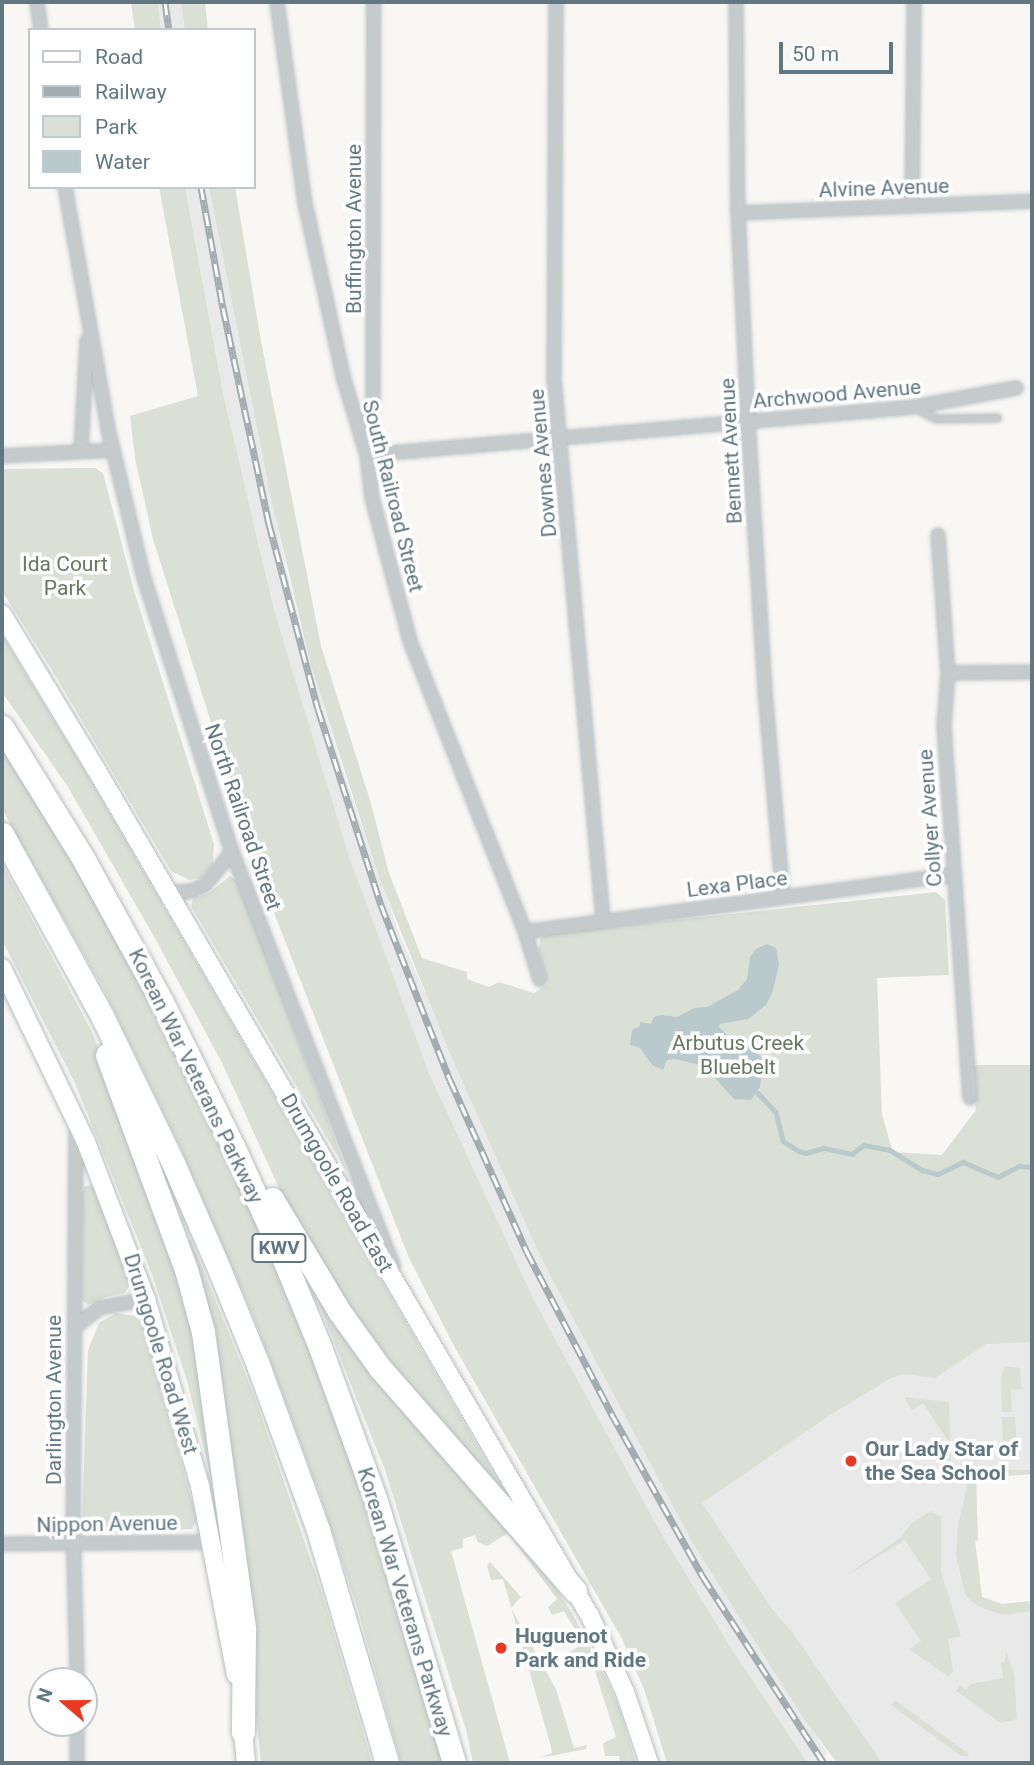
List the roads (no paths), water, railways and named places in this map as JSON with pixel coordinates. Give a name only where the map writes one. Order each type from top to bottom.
[{"type":"highway","name":"Korean War Veterans Parkway","points":[[2,727],[84,860],[187,1051],[278,1245],[339,1398],[393,1554],[454,1763]]},
{"type":"highway","points":[[2,834],[77,969],[173,1163],[258,1365],[318,1530],[387,1763]]},
{"type":"highway","points":[[77,969],[187,1273],[204,1332],[244,1629],[243,1732]]},
{"type":"highway","points":[[187,1051],[256,1164],[294,1238],[359,1340],[432,1430],[575,1591]]},
{"type":"main road","name":"Drumgoole Road East","points":[[2,614],[575,1591],[614,1666],[649,1763]]},
{"type":"main road","name":"Drumgoole Road West","points":[[2,968],[11,1002],[76,1119],[146,1299],[186,1432],[212,1542],[246,1763]]},
{"type":"street","points":[[37,2],[41,28]]},
{"type":"street","name":"South Railroad Street","points":[[277,2],[305,203],[344,380],[367,455],[372,498],[410,641],[525,932],[540,980]]},
{"type":"street","name":"Buffington Avenue","points":[[367,455],[373,396],[374,2]]},
{"type":"street","name":"Downes Avenue","points":[[556,2],[554,378],[603,920]]},
{"type":"street","name":"Bennett Avenue","points":[[736,2],[738,213],[748,420],[765,691],[783,897]]},
{"type":"street","points":[[912,206],[914,2]]},
{"type":"street","name":"North Railroad Street","points":[[65,189],[113,450],[143,575],[232,852],[410,1310]]},
{"type":"street","name":"Alvine Avenue","points":[[738,213],[1032,201]]},
{"type":"street","name":"North Railroad Street","points":[[81,452],[88,322]]},
{"type":"street","name":"Archwood Avenue","points":[[367,455],[914,407],[1016,388]]},
{"type":"street","points":[[2,456],[113,450]]},
{"type":"street","name":"Collyer Avenue","points":[[938,535],[948,673],[944,726],[970,1098]]},
{"type":"street","points":[[948,673],[1032,671]]},
{"type":"street","points":[[168,893],[192,891],[205,886],[232,852]]},
{"type":"street","name":"Lexa Place","points":[[525,932],[953,875]]},
{"type":"street","name":"Darlington Avenue","points":[[76,1119],[74,1545],[77,1667]]},
{"type":"street","points":[[75,1327],[99,1308],[146,1299]]},
{"type":"street","name":"Nippon Avenue","points":[[2,1544],[212,1542]]},
{"type":"street","points":[[77,1737],[77,1763]]},
{"type":"lane","points":[[914,407],[937,419],[998,418]]},
{"type":"water","points":[[767,944],[776,948],[779,964],[773,991],[766,1005],[748,1019],[720,1024],[719,1027],[727,1035],[753,1047],[763,1060],[760,1087],[751,1100],[734,1099],[704,1066],[675,1059],[667,1060],[663,1070],[652,1065],[640,1048],[630,1045],[632,1030],[640,1026],[640,1022],[651,1024],[654,1017],[661,1015],[677,1017],[694,1008],[707,1007],[738,990],[747,979],[750,957],[756,949]]},
{"type":"waterway","points":[[758,1093],[776,1112],[783,1141],[806,1153],[824,1148],[852,1154],[864,1145],[890,1150],[922,1170],[938,1174],[963,1162],[998,1177],[1019,1166],[1032,1167]]},
{"type":"railway","points":[[165,2],[169,28]]},
{"type":"railway","points":[[201,189],[223,308],[269,524],[318,709],[381,905],[450,1080],[527,1252],[611,1413],[703,1577],[824,1763]]},
{"type":"place","name":"Our Lady Star of the Sea School","points":[[851,1461]]},
{"type":"place","name":"Huguenot Park and Ride","points":[[501,1648]]},
{"type":"park label","name":"Ida Court Park","points":[[65,576]]},
{"type":"park label","name":"Arbutus Creek Bluebelt","points":[[738,1055]]}]
